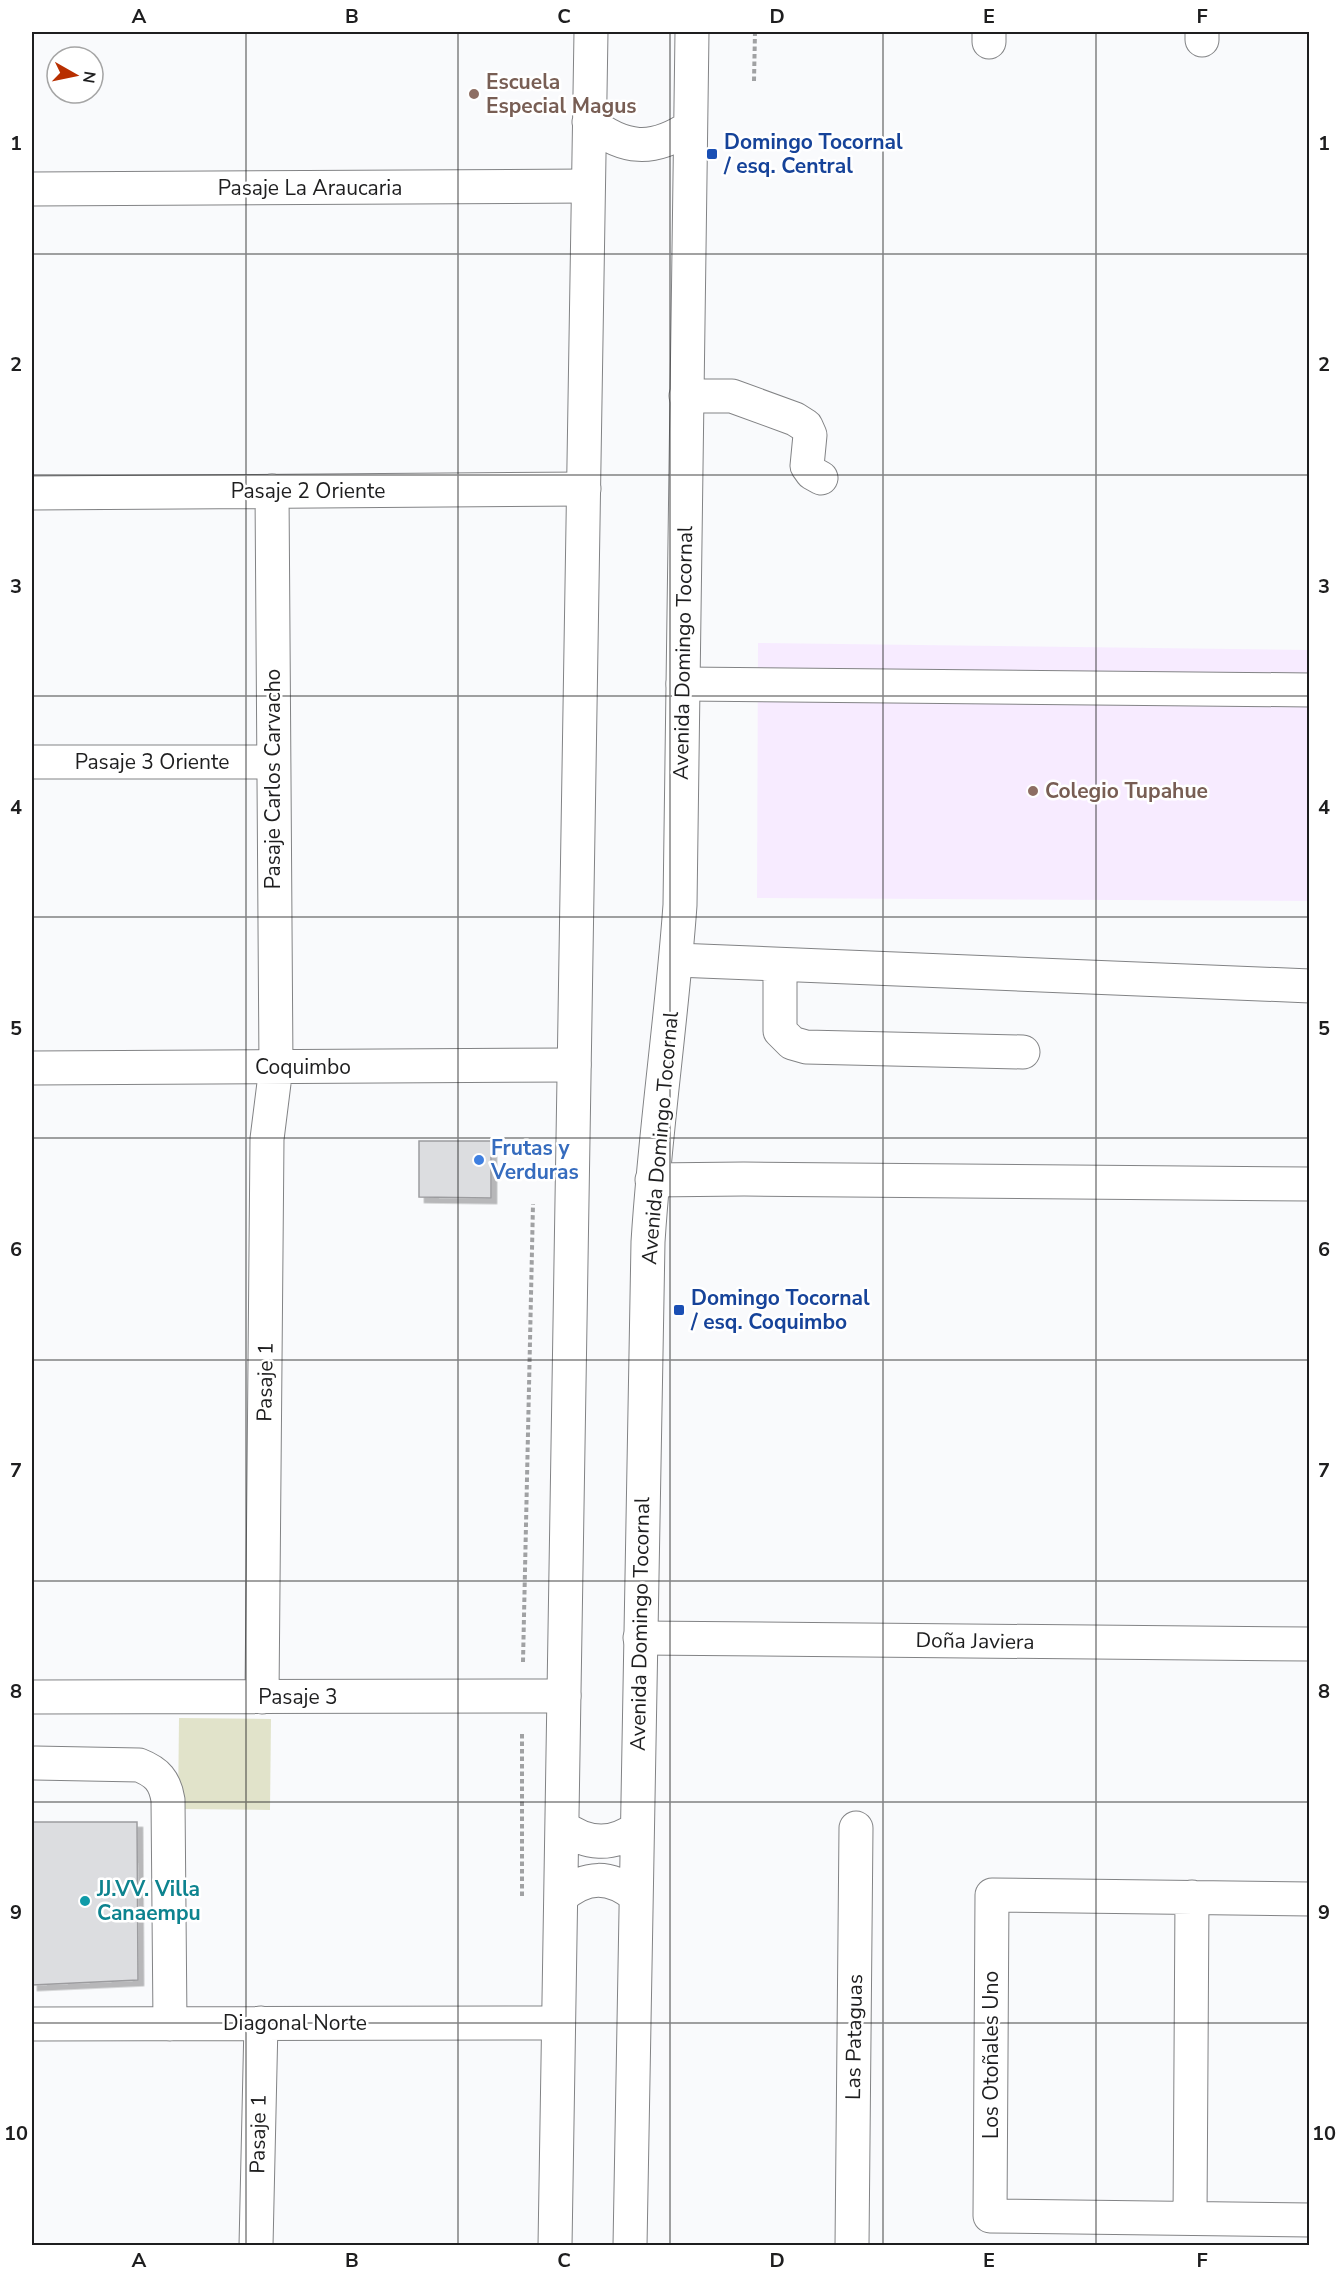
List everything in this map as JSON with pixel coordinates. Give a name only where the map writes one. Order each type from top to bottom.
[{"type":"street","points":[[555,2246],[591,32]]},
{"type":"street","name":"Avenida Domingo Tocornal","points":[[630,2246],[648,1242],[652,1180],[676,960],[681,865],[692,32]]},
{"type":"street","points":[[589,122],[605,135],[622,142],[642,146],[676,137],[690,127]]},
{"type":"street","name":"Pasaje La Araucaria","points":[[32,189],[588,186]]},
{"type":"street","points":[[686,396],[732,396],[795,419],[806,426],[810,435],[807,466],[812,473],[821,478]]},
{"type":"street","name":"Pasaje 2 Oriente","points":[[32,493],[584,489]]},
{"type":"street","name":"Pasaje Carlos Carvacho","points":[[272,491],[276,1067]]},
{"type":"street","points":[[683,684],[1310,690]]},
{"type":"street","name":"Pasaje 3 Oriente","points":[[32,762],[273,762]]},
{"type":"street","points":[[676,960],[1310,986]]},
{"type":"street","points":[[780,966],[780,1031],[792,1043],[806,1047],[1023,1052]]},
{"type":"street","name":"Coquimbo","points":[[32,1068],[574,1065]]},
{"type":"street","name":"Pasaje 1","points":[[262,1697],[267,1139],[276,1067]]},
{"type":"street","points":[[652,1180],[1310,1184]]},
{"type":"street","name":"Doña Javiera","points":[[640,1638],[1310,1644]]},
{"type":"street","name":"Pasaje 3","points":[[32,1697],[564,1696]]},
{"type":"street","points":[[35,1763],[139,1765],[151,1769],[166,1787],[170,2024]]},
{"type":"street","points":[[562,1826],[586,1840],[599,1842],[626,1837],[637,1828]]},
{"type":"street","name":"Las Pataguas","points":[[852,2246],[856,1828]]},
{"type":"street","points":[[561,1897],[571,1888],[583,1882],[596,1880],[611,1881],[625,1887],[636,1896]]},
{"type":"street","name":"Los Otoñales Uno","points":[[1310,1899],[992,1895],[990,2216],[1310,2220]]},
{"type":"street","points":[[1190,2218],[1192,1897]]},
{"type":"street","name":"Pasaje 1","points":[[256,2246],[261,2023]]},
{"type":"street","name":"Diagonal Norte","points":[[32,2024],[558,2023]]},
{"type":"path","points":[[754,81],[755,32]]},
{"type":"path","points":[[522,1906],[523,1697],[533,1197]]},
{"type":"shaded area","name":"Colegio Tupahue","points":[[758,643],[1309,650],[1309,901],[757,898]]},
{"type":"green space","points":[[179,1718],[271,1719],[270,1810],[178,1809]]},
{"type":"building","points":[[419,1141],[491,1141],[491,1198],[419,1197]]},
{"type":"building","name":"JJ.VV. Villa Canaempu","points":[[32,1822],[137,1822],[138,1980],[32,1985]]},
{"type":"place","name":"Escuela Especial Magus","points":[[474,94]]},
{"type":"place","name":"Domingo Tocornal / esq. Central","points":[[712,154]]},
{"type":"place","name":"Colegio Tupahue","points":[[1033,791]]},
{"type":"place","name":"Frutas y Verduras","points":[[479,1160]]},
{"type":"place","name":"Domingo Tocornal / esq. Coquimbo","points":[[679,1310]]},
{"type":"place","name":"JJ.VV. Villa Canaempu","points":[[85,1901]]}]
